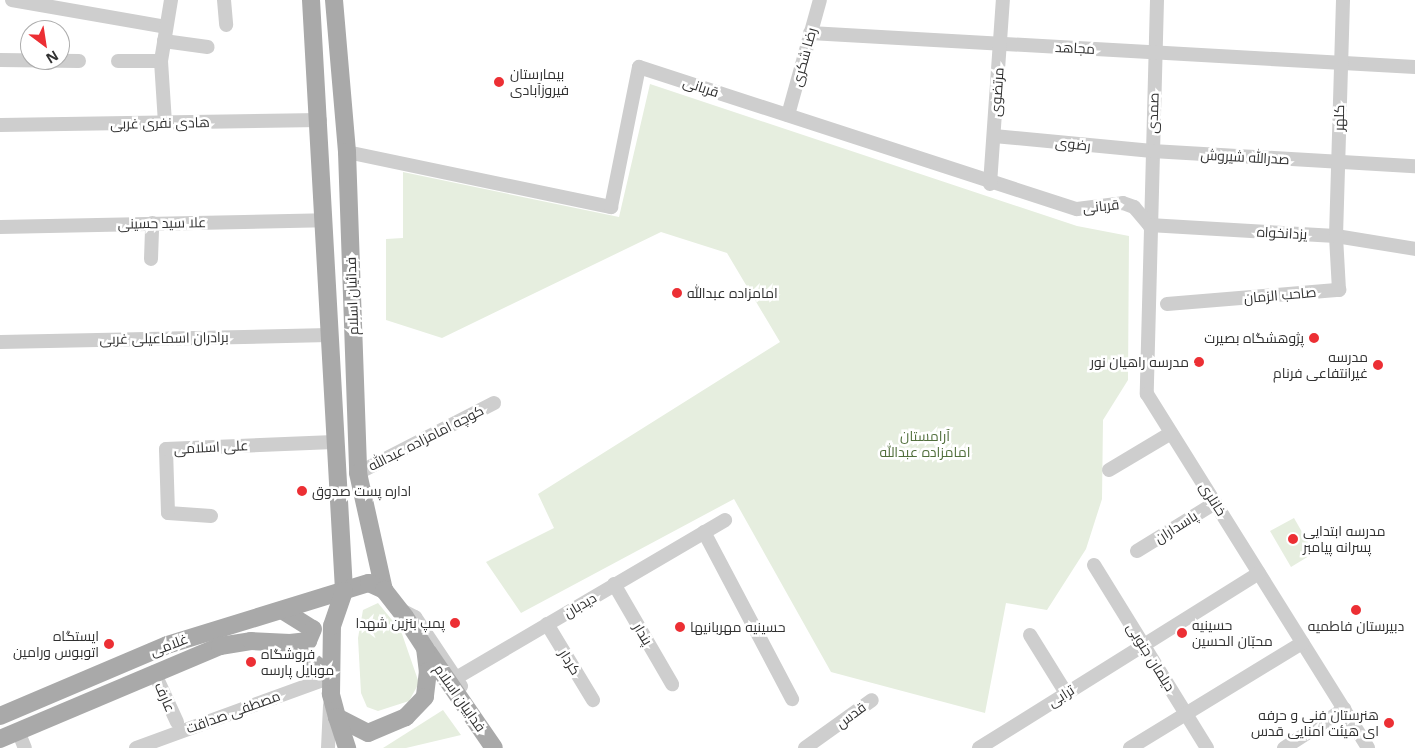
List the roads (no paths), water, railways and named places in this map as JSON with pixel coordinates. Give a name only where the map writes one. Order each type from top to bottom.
[{"type":"main road","points":[[311,8],[335,6]]},
{"type":"main road","name":"فدائیان اسلام","points":[[335,6],[347,152],[358,473],[384,590]]},
{"type":"main road","name":"فدائیان اسلام","points":[[311,8],[320,120],[334,442],[344,591]]},
{"type":"main road","points":[[338,717],[365,740],[406,717],[425,697],[425,648],[384,590],[368,582],[344,591],[332,626],[331,694],[347,748]]},
{"type":"main road","name":"غلامی","points":[[0,716],[167,645],[344,591]]},
{"type":"main road","points":[[282,610],[313,629],[308,641],[290,643]]},
{"type":"main road","name":"غلامی","points":[[0,739],[154,672],[220,646],[252,641],[290,643]]},
{"type":"main road","points":[[290,643],[331,676]]},
{"type":"main road","name":"فداییان اسلام","points":[[425,648],[494,748]]},
{"type":"street","points":[[12,0],[165,34],[208,47]]},
{"type":"street","points":[[165,123],[161,61],[171,0]]},
{"type":"street","points":[[224,0],[226,24]]},
{"type":"street","name":"رضا شکری","points":[[788,115],[820,0]]},
{"type":"street","name":"مرتضوی","points":[[990,184],[1003,0]]},
{"type":"street","name":"صمدی","points":[[1149,225],[1157,0]]},
{"type":"street","name":"کلهر","points":[[1336,236],[1343,0]]},
{"type":"street","name":"مجاهد","points":[[810,33],[1415,67]]},
{"type":"street","points":[[0,60],[79,61]]},
{"type":"street","points":[[118,61],[161,61]]},
{"type":"street","name":"قربانی","points":[[347,152],[612,207],[639,67],[788,115],[990,184],[1077,209],[1124,203],[1134,207],[1149,225]]},
{"type":"street","name":"هادی نفری غربی","points":[[0,126],[320,120]]},
{"type":"street","name":"رضوی","points":[[994,136],[1152,152]]},
{"type":"street","name":"صدرالله شیروش","points":[[1152,152],[1415,166]]},
{"type":"street","name":"علا سید حسینی","points":[[0,227],[324,220]]},
{"type":"street","points":[[151,259],[152,223]]},
{"type":"street","name":"یزدانخواه","points":[[1149,225],[1336,236],[1415,248]]},
{"type":"street","name":"خانلری","points":[[1149,225],[1147,394],[1368,748]]},
{"type":"street","name":"صاحب الزمان","points":[[1167,304],[1339,290],[1336,236]]},
{"type":"street","name":"برادران اسماعیلی غربی","points":[[0,342],[329,335]]},
{"type":"street","name":"کوچه امامزاده عبدالله","points":[[358,473],[494,402]]},
{"type":"street","points":[[1109,470],[1171,432]]},
{"type":"street","name":"علی اسلامی","points":[[211,516],[168,513],[166,449],[334,442]]},
{"type":"street","name":"پاسداران","points":[[1137,551],[1215,503]]},
{"type":"street","name":"دیدبان","points":[[456,678],[725,520]]},
{"type":"street","points":[[704,532],[792,699]]},
{"type":"street","name":"دیلمان جنوبی","points":[[1094,565],[1207,748]]},
{"type":"street","name":"ترابی","points":[[979,748],[1259,573]]},
{"type":"street","name":"پندار","points":[[614,584],[672,684]]},
{"type":"street","points":[[399,609],[415,617],[462,687],[462,701]]},
{"type":"street","name":"کردار","points":[[547,624],[594,700]]},
{"type":"street","points":[[1030,635],[1066,694]]},
{"type":"street","points":[[1130,748],[1302,643]]},
{"type":"street","name":"عارف","points":[[154,672],[177,722]]},
{"type":"street","name":"مصطفی صداقت","points":[[136,748],[331,676]]},
{"type":"street","points":[[328,748],[331,694]]},
{"type":"street","name":"قدس","points":[[805,748],[872,700]]},
{"type":"street","points":[[1284,748],[1344,709]]},
{"type":"street","points":[[18,731],[25,748]]},
{"type":"place","name":"بیمارستان فیروزآبادی","points":[[499,82]]},
{"type":"place","name":"امامزاده عبدالله","points":[[677,293]]},
{"type":"place","name":"پژوهشگاه بصیرت","points":[[1314,338]]},
{"type":"place","name":"مدرسه راهیان نور","points":[[1199,362]]},
{"type":"place","name":"مدرسه غیرانتفاعی فرنام","points":[[1378,365]]},
{"type":"place","name":"اداره پست صدوق","points":[[302,491]]},
{"type":"place","name":"مدرسه ابتدایی پسرانه پیامبر","points":[[1293,539]]},
{"type":"place","name":"دبیرستان فاطمیه","points":[[1356,610]]},
{"type":"place","name":"پمپ بنزین شهدا","points":[[455,623]]},
{"type":"place","name":"حسینیه مهربانیها","points":[[680,627]]},
{"type":"place","name":"حسینیه محبّان الحسین","points":[[1182,633]]},
{"type":"place","name":"ایستگاه اتوبوس ورامین","points":[[109,644]]},
{"type":"place","name":"فروشگاه موبایل پارسه","points":[[251,662]]},
{"type":"place","name":"هنرستان فنی و حرفه ای هیئت امنایی قدس","points":[[1389,723]]},
{"type":"park label","name":"آرامستان امامزاده عبدالله","points":[[925,444]]}]
